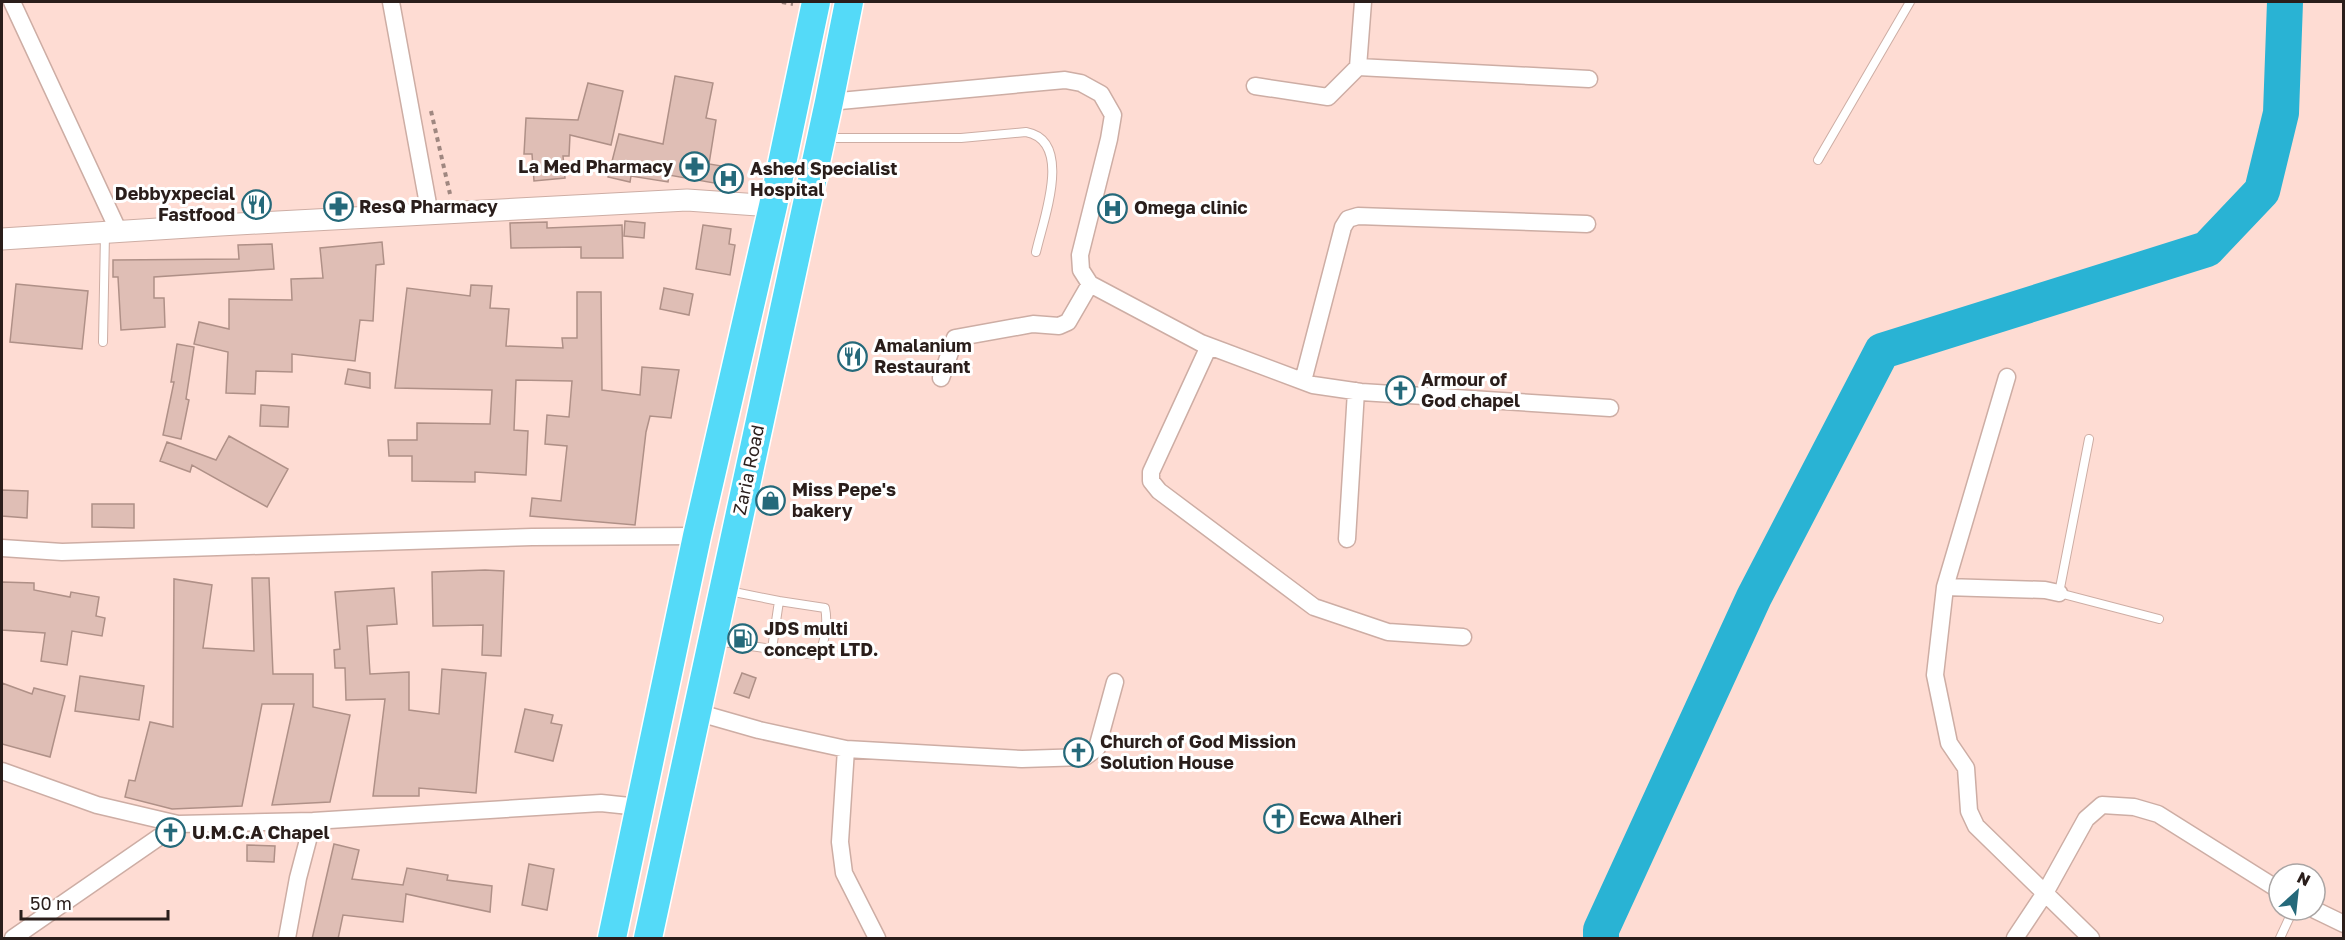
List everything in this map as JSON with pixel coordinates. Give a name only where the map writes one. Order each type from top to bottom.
[{"type":"highway","points":[[612,939],[697,536],[773,206],[816,2]]},
{"type":"highway","name":"Zaria Road","points":[[648,939],[849,2]]},
{"type":"highway","points":[[671,660],[709,652]]},
{"type":"street","points":[[12,2],[112,232]]},
{"type":"street","points":[[391,2],[430,215]]},
{"type":"street","points":[[1254,86],[1328,97],[1333,95],[1358,67],[1363,2]]},
{"type":"street","points":[[1358,67],[1589,79]]},
{"type":"street","points":[[829,102],[1065,80],[1082,82],[1101,94],[1113,115],[1080,255],[1081,270],[1090,284],[1209,346],[1303,381],[1356,391],[1610,408]]},
{"type":"street","points":[[2,239],[687,200],[773,206]]},
{"type":"street","points":[[1303,381],[1343,227],[1348,219],[1358,216],[1587,224]]},
{"type":"street","points":[[941,378],[955,338],[1033,324],[1059,326],[1068,322],[1090,284]]},
{"type":"street","points":[[1209,346],[1151,472],[1151,481],[1159,491],[1314,607],[1388,632],[1463,637]]},
{"type":"street","points":[[2007,377],[1945,587],[1935,675],[1949,743],[1966,768],[1969,811],[1976,826],[2091,939]]},
{"type":"street","points":[[1347,539],[1356,391]]},
{"type":"street","points":[[2,548],[62,552],[532,537],[697,536]]},
{"type":"street","points":[[1945,587],[2045,590],[2058,593]]},
{"type":"street","points":[[696,712],[759,730],[846,749],[1022,759],[1085,757],[1097,748],[1114,682]]},
{"type":"street","points":[[846,749],[840,842],[844,873],[877,939]]},
{"type":"street","points":[[2,771],[97,805],[178,824],[314,821],[601,803],[639,807]]},
{"type":"street","points":[[2015,939],[2045,893],[2086,819],[2102,805],[2134,807],[2158,814],[2267,882]]},
{"type":"street","points":[[287,939],[298,878],[314,821]]},
{"type":"street","points":[[13,939],[178,824]]},
{"type":"street","points":[[2327,916],[2343,924]]},
{"type":"lane","points":[[1818,160],[1910,2]]},
{"type":"lane","points":[[821,138],[961,138],[1026,132],[1036,134],[1046,142],[1053,158],[1036,252]]},
{"type":"lane","points":[[104,342],[112,232]]},
{"type":"lane","points":[[2089,439],[2058,593],[2159,619]]},
{"type":"lane","points":[[709,652],[772,649],[818,655],[821,649],[827,616],[825,608],[723,590]]},
{"type":"lane","points":[[772,649],[779,600]]},
{"type":"lane","points":[[2280,939],[2288,922]]},
{"type":"building","points":[[675,76],[713,83],[706,118],[716,120],[709,164],[734,168],[731,186],[669,175],[668,182],[631,176],[630,182],[608,177],[619,134],[663,144]]},
{"type":"building","points":[[588,83],[623,91],[611,145],[570,135],[569,156],[563,156],[565,178],[534,181],[532,154],[524,154],[526,118],[578,120]]},
{"type":"building","points":[[625,221],[645,223],[644,238],[624,236]]},
{"type":"building","points":[[547,222],[547,228],[622,225],[623,258],[581,258],[581,247],[511,248],[510,223]]},
{"type":"building","points":[[703,225],[731,229],[729,244],[735,245],[730,275],[696,269]]},
{"type":"building","points":[[382,242],[384,264],[376,265],[373,321],[360,320],[355,361],[292,354],[292,372],[256,371],[255,394],[226,393],[228,352],[194,344],[199,322],[229,329],[229,299],[292,300],[291,279],[323,278],[320,248]]},
{"type":"building","points":[[272,244],[274,269],[154,277],[154,298],[164,298],[165,327],[121,330],[118,277],[113,277],[113,260],[239,259],[238,245]]},
{"type":"building","points":[[16,284],[88,291],[82,349],[10,342]]},
{"type":"building","points":[[471,285],[492,286],[490,308],[509,309],[506,346],[563,348],[562,338],[577,338],[577,292],[601,292],[602,390],[640,395],[642,367],[679,370],[671,418],[650,416],[635,525],[530,516],[532,498],[561,501],[567,446],[545,444],[547,415],[569,417],[572,381],[516,380],[514,430],[528,431],[526,475],[475,472],[475,482],[412,481],[412,456],[389,456],[388,440],[417,440],[417,423],[490,424],[492,390],[395,388],[407,288],[470,296]]},
{"type":"building","points":[[664,288],[693,294],[689,315],[660,309]]},
{"type":"building","points":[[177,344],[194,347],[186,399],[189,400],[181,439],[163,435],[174,382],[171,382]]},
{"type":"building","points":[[348,369],[370,373],[370,388],[345,384]]},
{"type":"building","points":[[261,405],[289,407],[288,427],[260,426]]},
{"type":"building","points":[[229,436],[288,469],[267,507],[192,465],[190,472],[160,461],[167,442],[216,460]]},
{"type":"building","points":[[2,490],[28,491],[27,518],[2,516]]},
{"type":"building","points":[[92,504],[134,504],[134,528],[92,527]]},
{"type":"building","points":[[504,571],[501,656],[482,655],[483,625],[433,626],[432,572]]},
{"type":"building","points":[[252,578],[269,578],[273,674],[313,674],[313,707],[350,715],[330,802],[272,805],[294,704],[262,704],[242,806],[172,809],[125,797],[129,780],[135,781],[150,722],[173,727],[174,579],[212,585],[203,648],[254,651]]},
{"type":"building","points":[[2,582],[34,583],[34,590],[70,597],[71,592],[99,597],[96,616],[105,618],[102,636],[72,631],[67,665],[41,661],[45,633],[2,630]]},
{"type":"building","points":[[394,588],[397,624],[367,626],[370,674],[409,672],[409,710],[439,714],[442,669],[486,673],[476,793],[419,788],[419,796],[373,796],[385,699],[346,700],[345,668],[335,668],[334,650],[340,649],[335,592]]},
{"type":"building","points":[[742,673],[756,678],[749,698],[734,693]]},
{"type":"building","points":[[80,676],[144,686],[139,720],[75,711]]},
{"type":"building","points":[[2,683],[32,694],[34,688],[65,696],[50,757],[2,744]]},
{"type":"building","points":[[525,709],[553,715],[551,723],[562,725],[553,761],[515,752]]},
{"type":"building","points":[[334,844],[359,850],[352,879],[403,885],[407,868],[448,875],[447,880],[492,886],[490,912],[406,894],[403,922],[343,915],[338,939],[312,939]]},
{"type":"building","points":[[247,845],[275,846],[274,862],[247,861]]},
{"type":"building","points":[[529,864],[554,869],[547,910],[522,905]]},
{"type":"waterway","points":[[1601,938],[1601,930],[1754,597],[1882,351],[2207,249],[2262,191],[2281,113],[2285,2]]},
{"type":"place","name":"La Med Pharmacy","points":[[694,167]]},
{"type":"place","name":"Ashed Specialist Hospital","points":[[729,179]]},
{"type":"place","name":"Debbyxpecial Fastfood","points":[[256,204]]},
{"type":"place","name":"ResQ Pharmacy","points":[[338,207]]},
{"type":"place","name":"Omega clinic","points":[[1113,208]]},
{"type":"place","name":"Amalanium Restaurant","points":[[853,356]]},
{"type":"place","name":"Armour of God chapel","points":[[1400,390]]},
{"type":"place","name":"Miss Pepe's bakery","points":[[771,500]]},
{"type":"place","name":"JDS multi concept LTD.","points":[[743,639]]},
{"type":"place","name":"Church of God Mission Solution House","points":[[1079,752]]},
{"type":"place","name":"Ecwa Alheri","points":[[1278,819]]},
{"type":"place","name":"U.M.C.A Chapel","points":[[171,833]]}]
